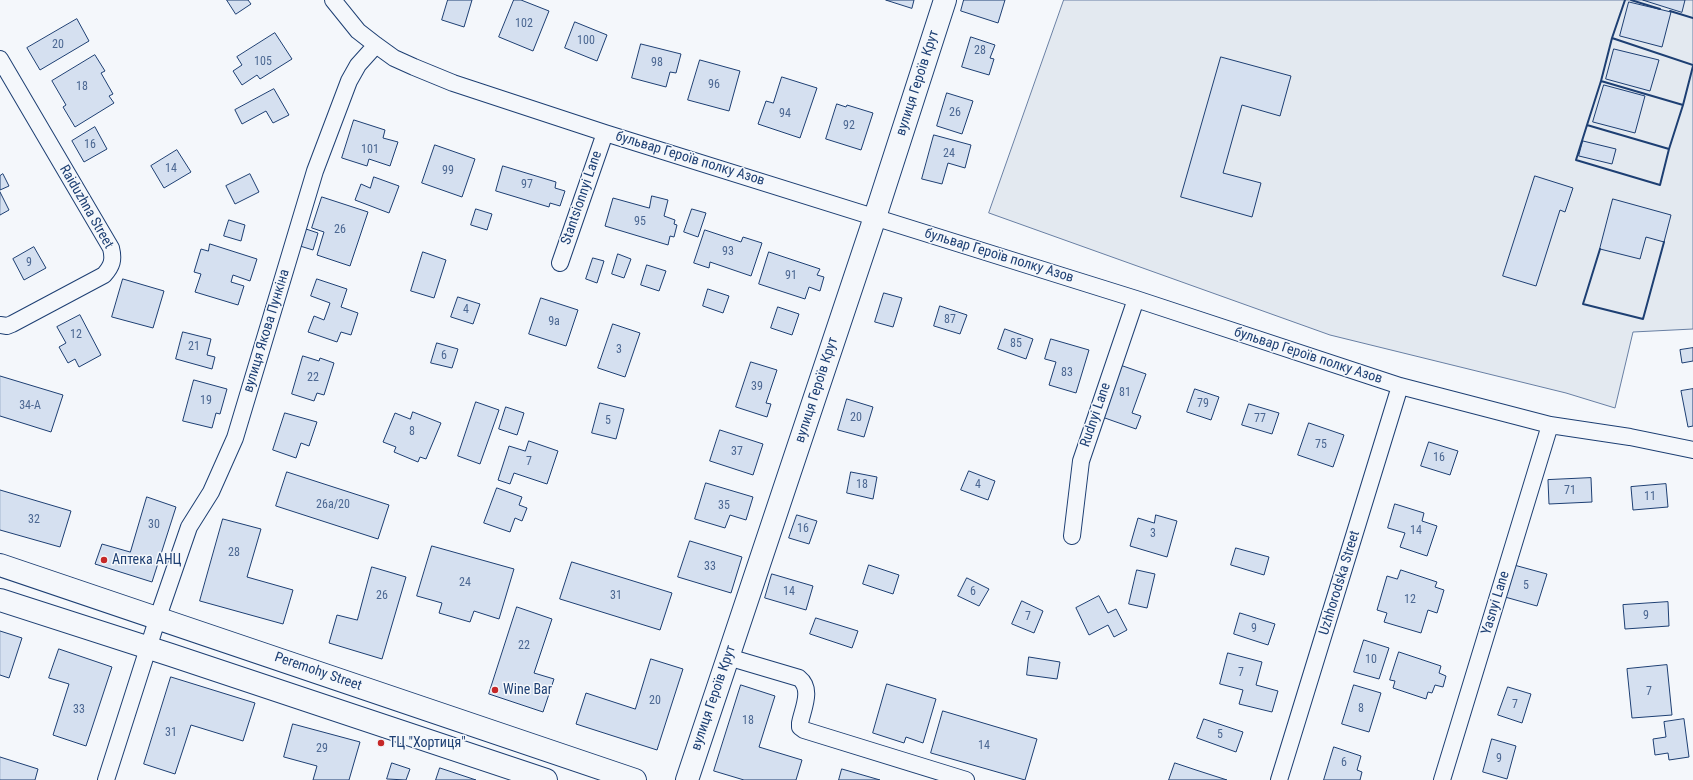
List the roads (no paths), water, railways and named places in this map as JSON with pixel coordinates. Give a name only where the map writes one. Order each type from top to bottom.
[{"type":"main road","name":"вулиця Героїв Крут","points":[[687,780],[875,217],[945,0]]},
{"type":"main road","name":"Peremohy Street","points":[[0,564],[635,780]]},
{"type":"main road","points":[[0,600],[546,780]]},
{"type":"street","name":"бульвар Героїв полку Азов","points":[[334,0],[358,31],[394,58],[414,68],[453,83],[605,133],[1136,299],[1400,386],[1550,426],[1630,437],[1693,450]]},
{"type":"street","name":"вулиця Якова Пункіна","points":[[148,648],[189,527],[210,492],[235,438],[315,171],[346,89],[358,66],[376,45]]},
{"type":"street","name":"Raiduzhna Street","points":[[0,59],[111,248],[113,255],[113,262],[104,275],[12,324],[7,326],[0,325]]},
{"type":"street","name":"Stantsionnyi Lane","points":[[560,263],[605,133]]},
{"type":"street","name":"Rudnyi Lane","points":[[1072,536],[1081,461],[1136,299]]},
{"type":"street","name":"Uzhhorodska Street","points":[[1279,780],[1400,386]]},
{"type":"street","name":"Yasnyi Lane","points":[[1442,780],[1550,426]]},
{"type":"street","points":[[106,780],[148,648]]},
{"type":"street","points":[[728,657],[799,678],[808,690],[800,723],[800,727],[804,730],[966,780]]},
{"type":"place","name":"Аптека АНЦ","points":[[104,560]]},
{"type":"place","name":"Wine Bar","points":[[495,690]]},
{"type":"place","name":"ТЦ \"Хортиця\"","points":[[381,743]]}]
